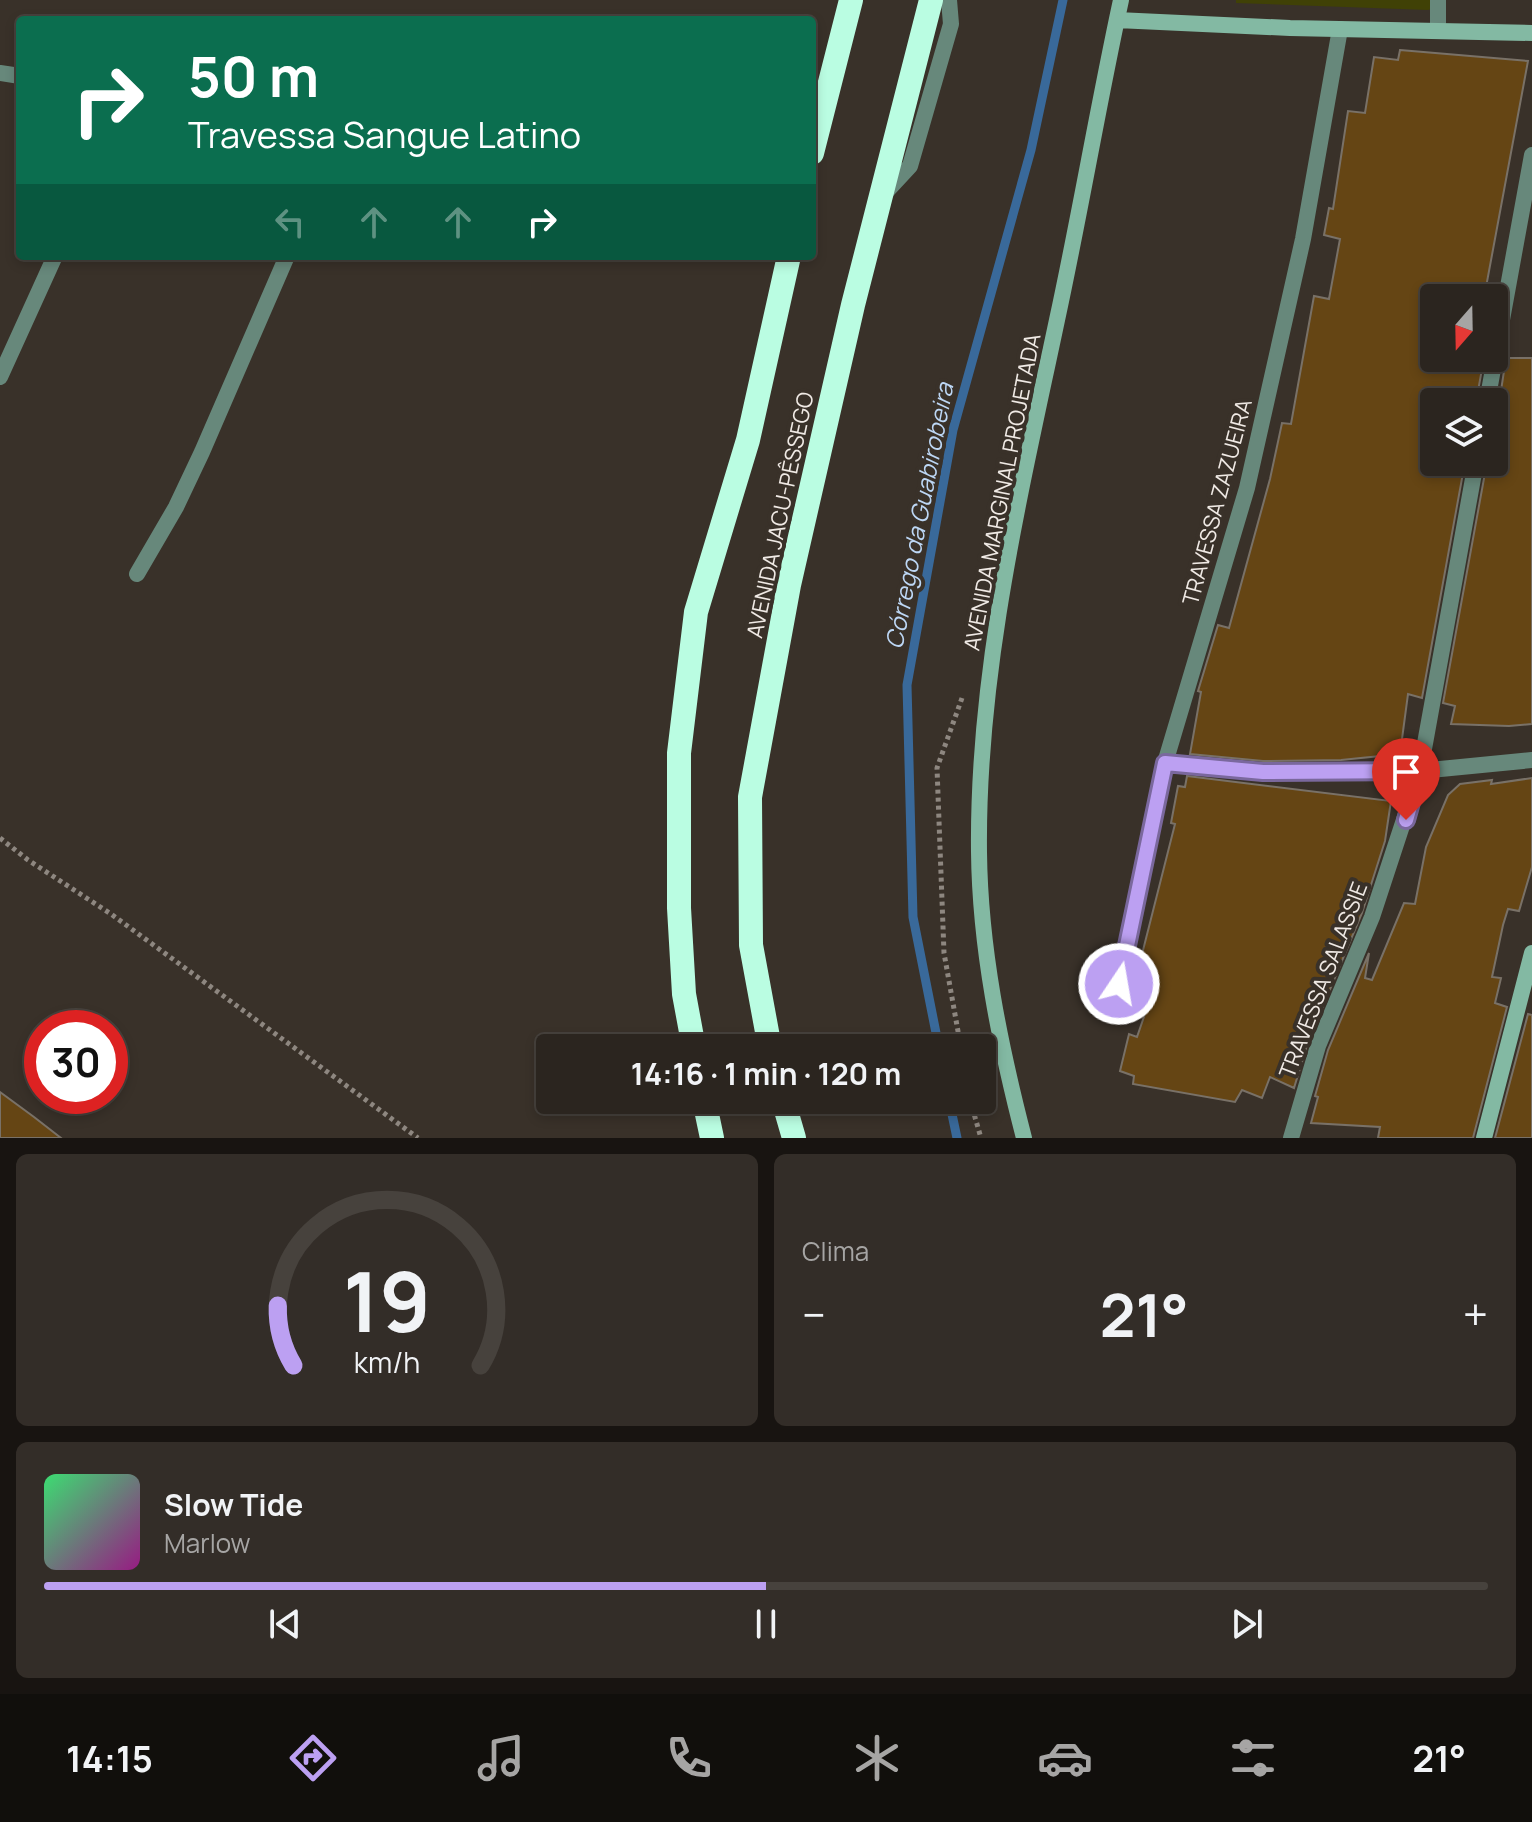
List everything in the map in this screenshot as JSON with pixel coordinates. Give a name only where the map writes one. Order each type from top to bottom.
[{"type":"highway","points":[[816,137],[851,0]]},
{"type":"highway","name":"AVENIDA JACU-PÊSSEGO","points":[[767,1034],[751,945],[750,797],[789,585],[880,198],[931,0]]},
{"type":"highway","name":"AVENIDA JACU-PÊSSEGO","points":[[691,1034],[684,994],[679,908],[679,753],[694,628],[696,612],[748,440],[788,260]]},
{"type":"highway","points":[[707,1114],[712,1138]]},
{"type":"highway","points":[[787,1114],[794,1138]]},
{"type":"main road","name":"AVENIDA MARGINAL PROJETADA","points":[[1024,1138],[1003,1057],[987,954],[979,855],[980,774],[1001,595],[1121,0]]},
{"type":"main road","points":[[1117,20],[1532,33]]},
{"type":"main road","points":[[1484,1138],[1532,953]]},
{"type":"street","points":[[880,198],[910,166],[951,24],[949,0]]},
{"type":"street","points":[[1438,0],[1438,31]]},
{"type":"street","name":"TRAVESSA ZAZUEIRA","points":[[1119,984],[1165,763],[1247,488],[1303,239],[1340,29]]},
{"type":"street","points":[[1490,388],[1532,155]]},
{"type":"street","points":[[0,377],[53,260]]},
{"type":"street","points":[[137,574],[176,507],[202,452],[285,260]]},
{"type":"street","name":"TRAVESSA SALASSIE","points":[[1291,1138],[1318,1046],[1372,917],[1420,771],[1473,476]]},
{"type":"street","points":[[1165,763],[1263,772],[1420,771],[1532,760]]},
{"type":"path","points":[[0,838],[124,923],[418,1138]]},
{"type":"path","points":[[974,1114],[981,1138]]},
{"type":"shaded area","points":[[1236,0],[1436,0],[1437,7],[1428,10],[1236,3]]},
{"type":"building","points":[[1400,50],[1528,61],[1487,284],[1420,284],[1420,372],[1481,372],[1479,388],[1420,388],[1420,476],[1462,476],[1422,698],[1408,694],[1400,754],[1341,760],[1263,761],[1190,754],[1201,692],[1198,691],[1218,625],[1229,628],[1282,423],[1291,424],[1314,296],[1329,299],[1340,239],[1324,235],[1329,208],[1333,209],[1348,111],[1365,113],[1374,57],[1398,60]]},
{"type":"building","points":[[1508,358],[1532,358],[1532,724],[1451,724],[1455,706],[1443,703],[1484,476],[1508,476],[1508,388],[1501,388],[1504,372],[1508,372]]},
{"type":"building","points":[[1187,776],[1391,801],[1385,841],[1362,913],[1308,1042],[1294,1088],[1270,1077],[1262,1098],[1242,1090],[1235,1102],[1133,1084],[1134,1076],[1120,1071],[1129,1034],[1137,1037],[1158,976],[1138,970],[1175,824],[1171,823],[1178,786],[1185,787]]},
{"type":"building","points":[[1532,778],[1532,867],[1519,911],[1508,909],[1503,925],[1492,977],[1501,978],[1495,1003],[1507,1007],[1473,1138],[1378,1138],[1380,1127],[1311,1123],[1328,1050],[1369,953],[1365,978],[1372,980],[1404,903],[1415,904],[1426,847],[1448,795],[1460,784],[1492,780],[1491,784]]},
{"type":"building","points":[[1528,1014],[1532,1015],[1532,1138],[1495,1138]]},
{"type":"building","points":[[0,1092],[24,1110],[24,1114],[30,1114],[61,1138],[0,1138]]},
{"type":"waterway","name":"Córrego da Guabirobeira","points":[[936,1034],[913,917],[907,685],[953,430],[1031,150],[1063,0]]},
{"type":"waterway","name":"Córrego da Guabirobeira","points":[[952,1114],[957,1138]]},
{"type":"route","points":[[1119,984],[1165,763],[1263,772],[1420,771],[1406,820]]}]
